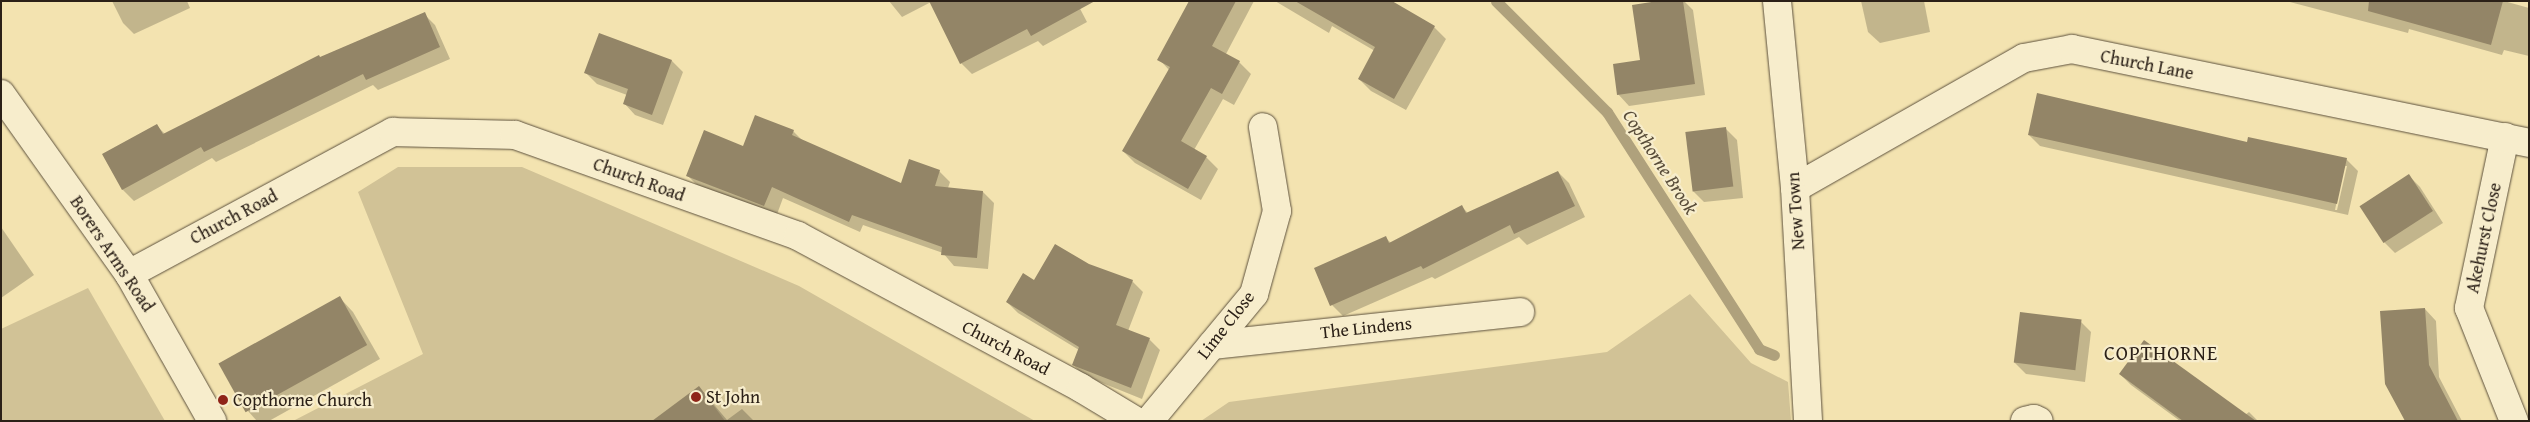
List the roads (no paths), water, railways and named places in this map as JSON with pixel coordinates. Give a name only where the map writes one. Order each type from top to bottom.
[{"type":"street","name":"New Town","points":[[1777,1],[1795,188],[1808,421]]},
{"type":"street","name":"Church Lane","points":[[1795,188],[2024,58],[2072,49],[2517,140]]},
{"type":"street","name":"Borers Arms Road","points":[[1,94],[129,274],[212,421]]},
{"type":"street","name":"Lime Close","points":[[1149,421],[1254,294],[1277,211],[1263,127]]},
{"type":"street","name":"Church Road","points":[[129,274],[393,132],[515,135],[798,236],[1081,388],[1120,417]]},
{"type":"street","name":"Akehurst Close","points":[[2514,421],[2469,308],[2517,140]]},
{"type":"street","name":"The Lindens","points":[[1212,345],[1520,312]]},
{"type":"street","points":[[2025,421],[2034,419],[2039,421]]},
{"type":"waterway","name":"Copthorne Brook","points":[[1496,1],[1607,112],[1759,349],[1774,355]]},
{"type":"place","name":"St John","points":[[696,397]]},
{"type":"place","name":"Copthorne Church","points":[[223,400]]},
{"type":"district","name":"COPTHORNE","points":[[2161,352]]}]
